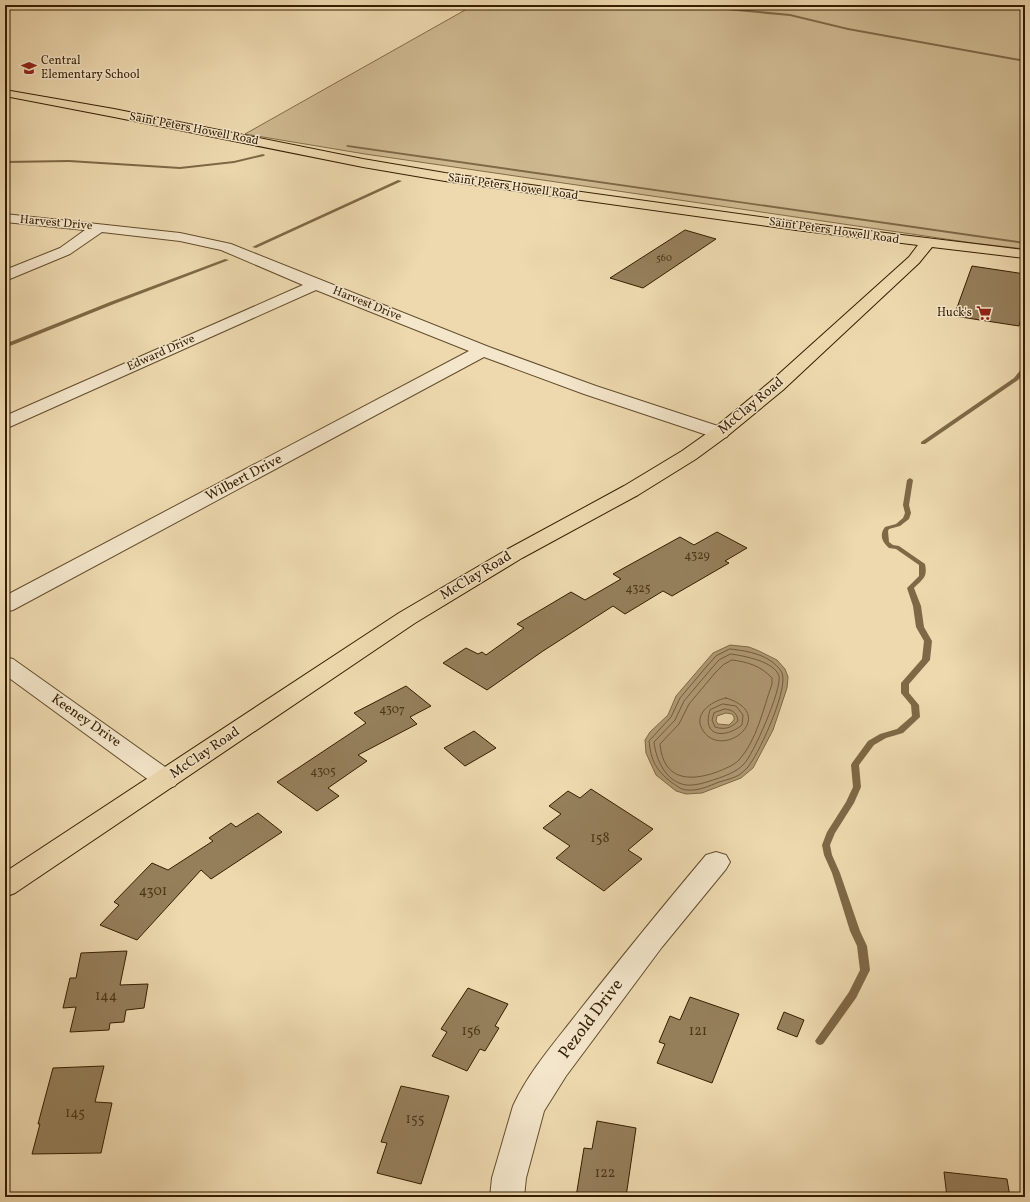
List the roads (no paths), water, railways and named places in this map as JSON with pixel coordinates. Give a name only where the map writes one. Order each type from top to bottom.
[{"type":"main road","name":"Saint Peters Howell Road","points":[[5,93],[114,113],[363,163],[445,177],[927,243],[1025,254]]},
{"type":"main road","name":"McClay Road","points":[[5,886],[166,780],[301,688],[464,583],[688,456],[720,433],[770,391],[914,260],[927,243]]},
{"type":"street","name":"Harvest Drive","points":[[5,218],[180,237],[226,247],[254,260],[483,351],[590,390],[720,433]]},
{"type":"street","points":[[5,276],[64,251],[99,227]]},
{"type":"street","name":"Edward Drive","points":[[5,423],[317,284]]},
{"type":"street","name":"Wilbert Drive","points":[[5,605],[483,351]]},
{"type":"street","name":"Keeney Drive","points":[[5,664],[166,780]]},
{"type":"street","name":"Pezold Drive","points":[[507,1197],[509,1178],[529,1106],[555,1066],[643,951],[716,862]]},
{"type":"water","points":[[730,645],[749,647],[759,651],[777,660],[785,669],[788,677],[787,688],[773,730],[753,768],[741,778],[702,793],[686,794],[676,791],[656,775],[646,753],[645,740],[650,732],[668,715],[676,696],[713,653]],"holes":[[[726,713],[732,714],[734,720],[729,725],[718,724],[716,721],[717,716]]]},
{"type":"waterway","points":[[702,5],[726,9],[790,15],[848,29],[1025,61]]},
{"type":"waterway","points":[[348,146],[1025,243]]},
{"type":"waterway","points":[[5,162],[69,161],[180,168],[234,162],[263,155]]},
{"type":"waterway","points":[[254,247],[400,181]]},
{"type":"waterway","points":[[5,346],[112,303],[227,260]]},
{"type":"waterway","points":[[923,443],[1016,379],[1025,368]]},
{"type":"waterway","points":[[820,1041],[853,995],[865,970],[862,946],[855,931],[836,873],[828,855],[826,845],[831,832],[850,803],[857,787],[855,765],[871,743],[883,736],[900,731],[916,717],[915,705],[905,693],[905,683],[926,660],[928,641],[920,627],[917,606],[910,588],[922,576],[922,564],[897,547],[891,547],[886,542],[885,531],[887,528],[898,525],[906,519],[908,513],[906,505],[910,480]]},
{"type":"place","name":"Central Elementary School","points":[[29,68]]},
{"type":"place","name":"Huck's","points":[[984,313]]}]
